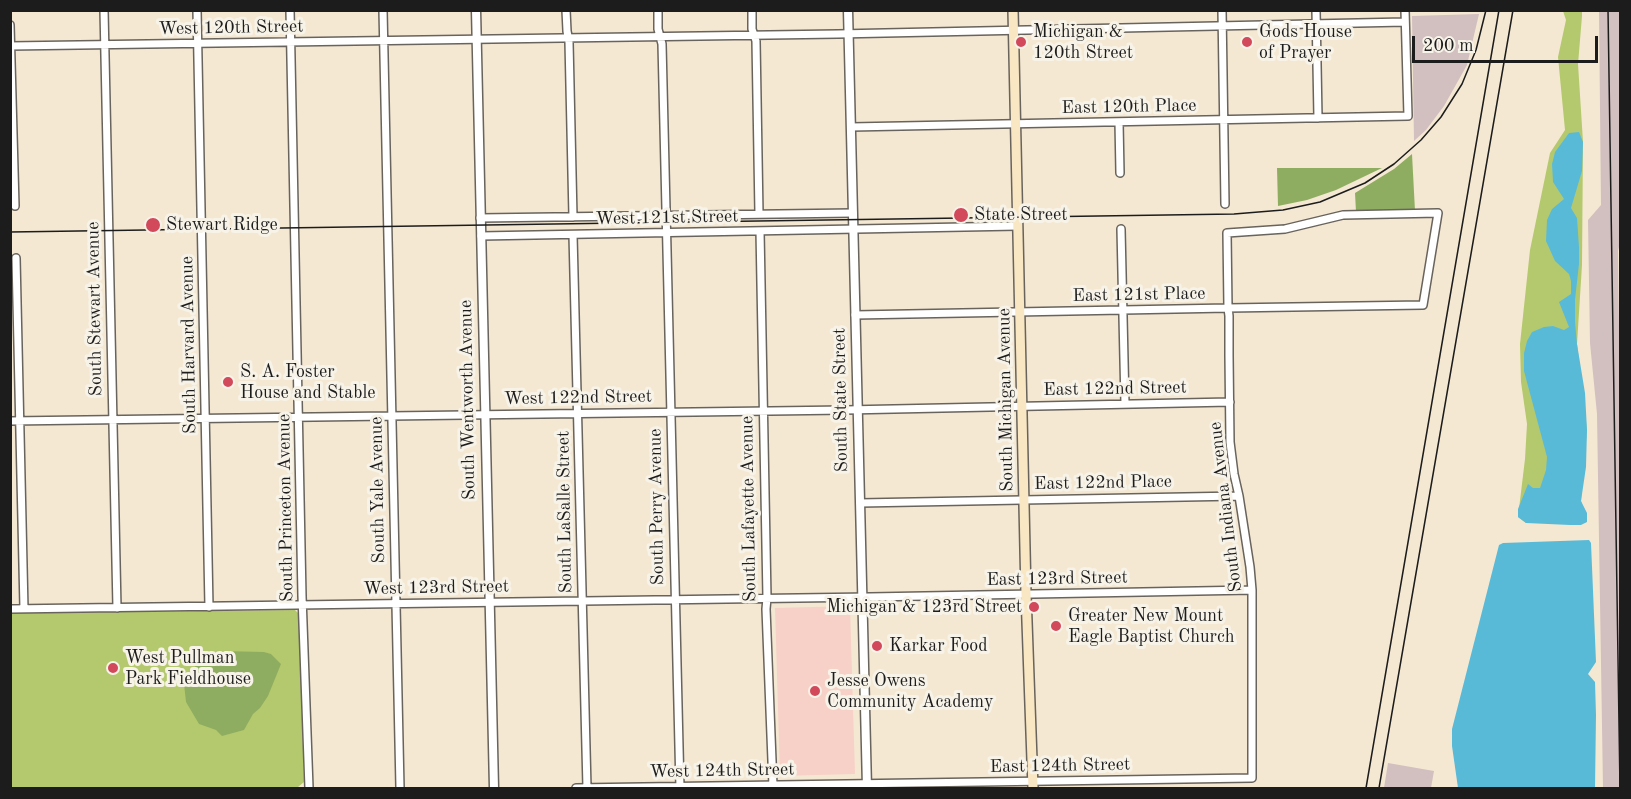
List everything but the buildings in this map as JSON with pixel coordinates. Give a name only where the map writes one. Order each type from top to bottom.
[{"type":"main road","name":"South Michigan Avenue","points":[[1013,10],[1026,594],[1033,785]]},
{"type":"street","name":"South Stewart Avenue","points":[[104,10],[117,608]]},
{"type":"street","name":"South Harvard Avenue","points":[[197,10],[209,607]]},
{"type":"street","name":"South Princeton Avenue","points":[[290,10],[309,789]]},
{"type":"street","name":"South Yale Avenue","points":[[383,10],[400,789]]},
{"type":"street","name":"South Wentworth Avenue","points":[[476,10],[494,789]]},
{"type":"street","points":[[566,10],[573,217]]},
{"type":"street","name":"South Perry Avenue","points":[[658,10],[658,29],[662,44],[680,788]]},
{"type":"street","points":[[752,10],[756,40],[759,214]]},
{"type":"street","name":"South State Street","points":[[848,10],[867,786]]},
{"type":"street","points":[[1222,10],[1225,204]]},
{"type":"street","points":[[1316,10],[1318,118]]},
{"type":"street","points":[[1405,10],[1405,22]]},
{"type":"street","name":"West 120th Street","points":[[11,46],[848,34],[1405,22]]},
{"type":"street","name":"East 120th Place","points":[[851,127],[1408,116],[1405,22]]},
{"type":"street","points":[[10,25],[15,206]]},
{"type":"street","points":[[1119,122],[1120,173]]},
{"type":"street","name":"West 121st Street","points":[[480,218],[853,213]]},
{"type":"street","name":"South Indiana Avenue","points":[[1252,777],[1252,590],[1230,442],[1227,233],[1285,229],[1343,215],[1438,213],[1423,305]]},
{"type":"street","name":"West 121st Street","points":[[481,236],[1018,226]]},
{"type":"street","points":[[1121,229],[1125,404]]},
{"type":"street","name":"South Lafayette Avenue","points":[[760,231],[766,609],[773,786]]},
{"type":"street","name":"South LaSalle Street","points":[[573,235],[587,788]]},
{"type":"street","points":[[16,258],[24,609]]},
{"type":"street","name":"East 121st Place","points":[[855,315],[1423,305]]},
{"type":"street","name":"East 122nd Street","points":[[857,410],[1230,402]]},
{"type":"street","name":"West 122nd Street","points":[[10,421],[857,410]]},
{"type":"street","name":"East 122nd Place","points":[[860,503],[1239,496]]},
{"type":"street","name":"East 123rd Street","points":[[862,597],[1252,590]]},
{"type":"street","name":"West 123rd Street","points":[[10,609],[862,597]]},
{"type":"street","name":"East 124th Street","points":[[867,786],[1033,785],[1252,777]]},
{"type":"street","name":"West 124th Street","points":[[576,789],[867,786]]},
{"type":"shaded area","points":[[1599,11],[1620,11],[1620,243],[1618,251],[1620,788],[1603,788],[1597,414],[1590,343],[1588,220],[1601,205]]},
{"type":"shaded area","points":[[1479,14],[1467,65],[1444,106],[1426,130],[1414,141],[1412,16]]},
{"type":"shaded area","name":"Jesse Owens Community Academy","points":[[850,606],[855,774],[780,776],[775,608]]},
{"type":"shaded area","points":[[1388,763],[1434,771],[1431,788],[1384,788]]},
{"type":"green space","points":[[1563,11],[1582,11],[1578,64],[1583,142],[1582,265],[1577,344],[1587,430],[1581,501],[1587,522],[1526,523],[1518,517],[1527,424],[1521,382],[1520,344],[1530,250],[1550,153],[1565,130],[1558,57],[1566,20]]},
{"type":"green space","points":[[1412,154],[1415,211],[1356,212],[1355,193],[1394,169]]},
{"type":"green space","points":[[1277,168],[1382,168],[1336,190],[1307,200],[1278,206]]},
{"type":"green space","points":[[295,610],[299,614],[304,782],[298,787],[11,788],[11,613]]},
{"type":"green space","points":[[223,651],[264,652],[271,654],[281,664],[268,696],[253,714],[244,730],[222,736],[216,730],[199,724],[186,702],[184,684],[200,659]]},
{"type":"water","points":[[1579,132],[1583,142],[1582,171],[1571,208],[1577,218],[1579,247],[1575,322],[1585,393],[1586,467],[1581,501],[1587,513],[1587,522],[1581,525],[1526,523],[1518,517],[1518,509],[1528,484],[1533,488],[1540,488],[1546,470],[1547,457],[1524,371],[1524,353],[1532,332],[1544,327],[1553,326],[1564,330],[1569,327],[1559,302],[1571,294],[1571,281],[1569,274],[1555,261],[1546,241],[1547,220],[1552,209],[1564,199],[1553,182],[1552,164],[1555,152],[1569,133]]},
{"type":"water","points":[[1589,540],[1591,543],[1596,662],[1588,674],[1595,682],[1595,788],[1458,788],[1452,729],[1499,545]]},
{"type":"railway","points":[[10,232],[1234,214],[1283,210],[1320,202],[1365,183],[1394,164],[1421,140],[1441,117],[1462,84],[1476,50],[1486,10]]},
{"type":"railway","points":[[1366,788],[1499,10]]},
{"type":"railway","points":[[1379,788],[1513,10]]},
{"type":"railway","points":[[1608,10],[1620,788]]},
{"type":"place","name":"Michigan & 120th Street","points":[[1021,42]]},
{"type":"place","name":"Gods House of Prayer","points":[[1247,42]]},
{"type":"place","name":"State Street","points":[[961,215]]},
{"type":"place","name":"Stewart Ridge","points":[[153,225]]},
{"type":"place","name":"S. A. Foster House and Stable","points":[[228,382]]},
{"type":"place","name":"Michigan & 123rd Street","points":[[1034,607]]},
{"type":"place","name":"Greater New Mount Eagle Baptist Church","points":[[1056,626]]},
{"type":"place","name":"Karkar Food","points":[[877,646]]},
{"type":"place","name":"West Pullman Park Fieldhouse","points":[[113,668]]},
{"type":"place","name":"Jesse Owens Community Academy","points":[[815,691]]}]
